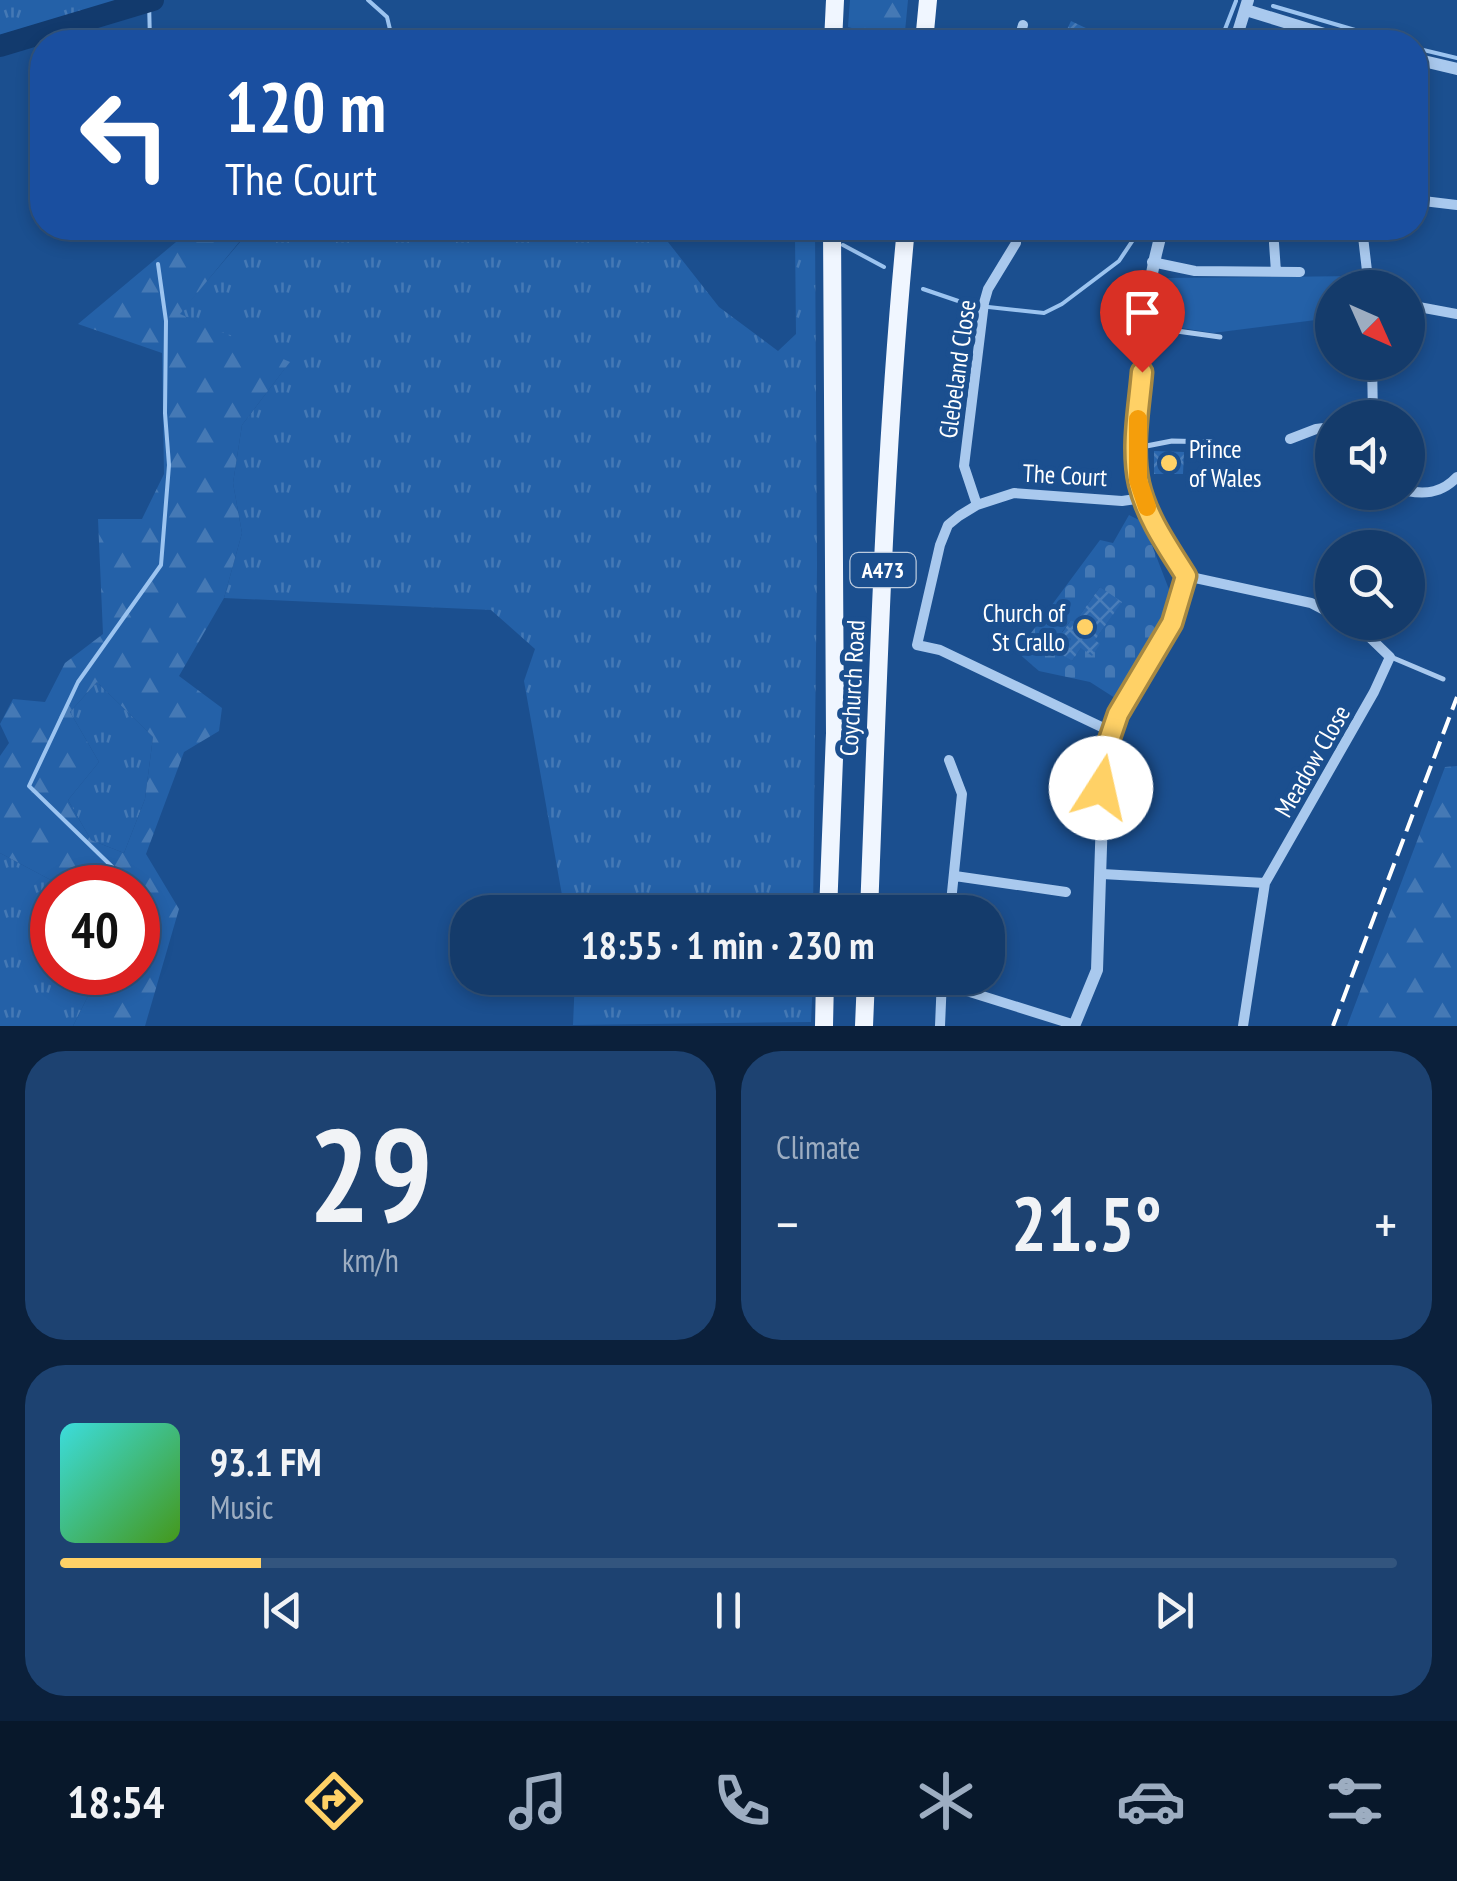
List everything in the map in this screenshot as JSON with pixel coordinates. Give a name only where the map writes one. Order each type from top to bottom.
[{"type":"main road","points":[[834,30],[836,0]]},
{"type":"main road","points":[[925,30],[928,0]]},
{"type":"main road","name":"Coychurch Road","points":[[829,895],[834,733],[832,240]]},
{"type":"main road","name":"Coychurch Road","points":[[870,895],[876,704],[905,240]]},
{"type":"main road","points":[[824,1026],[825,995]]},
{"type":"main road","points":[[864,1026],[865,995]]},
{"type":"street","points":[[1238,30],[1247,5],[1317,30]]},
{"type":"street","points":[[1021,30],[1022,26]]},
{"type":"street","points":[[1428,62],[1457,68]]},
{"type":"street","points":[[1428,202],[1457,205]]},
{"type":"street","points":[[1143,498],[1136,448],[1152,262],[1159,240]]},
{"type":"street","points":[[1363,240],[1367,270]]},
{"type":"street","points":[[1274,242],[1276,272]]},
{"type":"street","name":"Glebeland Close","points":[[977,505],[964,466],[984,303],[988,289],[1016,243]]},
{"type":"street","points":[[1152,262],[1195,271],[1300,272]]},
{"type":"street","points":[[1425,308],[1457,314]]},
{"type":"street","points":[[1290,439],[1315,429]]},
{"type":"street","points":[[1425,493],[1457,477]]},
{"type":"street","name":"The Court","points":[[977,505],[1014,493],[1032,492],[1122,501],[1143,498],[1156,530],[1186,576]]},
{"type":"street","points":[[977,505],[948,526],[930,580],[917,645],[940,650],[1112,732]]},
{"type":"street","points":[[984,995],[1074,1026],[1097,970],[1104,755],[1133,687],[1172,623],[1186,576],[1315,605]]},
{"type":"street","points":[[1372,640],[1390,657]]},
{"type":"street","name":"Meadow Close","points":[[1243,1026],[1265,883],[1390,657]]},
{"type":"street","points":[[950,760],[962,794],[952,895]]},
{"type":"street","points":[[1102,874],[1265,883]]},
{"type":"street","points":[[954,876],[1066,892]]},
{"type":"street","points":[[940,1026],[941,995]]},
{"type":"lane","points":[[1145,326],[1220,337]]},
{"type":"lane","points":[[1136,448],[1172,441],[1212,442]]},
{"type":"lane","points":[[1390,657],[1444,679]]},
{"type":"green space","points":[[0,0],[119,0],[0,35]]},
{"type":"green space","points":[[850,0],[908,0],[905,30],[848,27]]},
{"type":"green space","points":[[178,240],[241,240],[180,314],[290,362],[242,425],[233,483],[242,533],[224,598],[179,676],[222,708],[219,731],[184,752],[146,854],[153,865],[30,865],[30,869],[0,853],[0,756],[9,743],[0,724],[13,699],[45,702],[65,663],[103,634],[98,519],[142,519],[164,474],[162,353],[78,324]],"holes":[[[97,682],[153,737],[145,799],[124,853],[91,840],[68,800],[99,762],[70,712]]]},
{"type":"green space","points":[[242,240],[666,240],[719,307],[778,351],[796,334],[795,240],[815,240],[813,895],[562,895],[524,681],[535,649],[491,610],[224,598],[242,533],[233,483],[242,425],[289,363],[179,314]]},
{"type":"green space","points":[[1315,276],[1315,320],[1213,333],[1175,327],[1163,278]]},
{"type":"green space","points":[[1129,515],[1143,522],[1170,592],[1161,628],[1115,698],[1090,682],[1039,671],[1017,652],[1100,540],[1113,543]],"holes":[[[1100,587],[1121,603],[1095,640],[1081,648],[1072,661],[1062,654],[1071,639],[1062,632],[1071,620],[1075,622]]]},
{"type":"green space","points":[[97,682],[153,737],[145,799],[124,853],[91,840],[68,800],[99,762],[70,712]]},
{"type":"green space","points":[[1457,766],[1457,1026],[1347,1026],[1445,767]]},
{"type":"green space","points":[[0,853],[30,869],[30,995],[88,995],[73,1026],[0,1026]]},
{"type":"green space","points":[[160,877],[179,909],[160,974]]},
{"type":"green space","points":[[88,995],[154,995],[145,1026],[73,1026]]},
{"type":"green space","points":[[574,995],[812,995],[811,1022],[573,1025]]},
{"type":"building","points":[[1071,21],[1090,30],[1067,30]]},
{"type":"building","name":"Prince of Wales","points":[[1154,451],[1184,452],[1183,474],[1154,474]]},
{"type":"building","name":"Church of St Crallo","points":[[1100,587],[1122,602],[1095,640],[1100,644],[1092,656],[1081,648],[1072,661],[1061,654],[1071,639],[1062,633],[1071,620],[1075,622]]},
{"type":"waterway","points":[[53,30],[153,0]]},
{"type":"waterway","points":[[368,0],[387,17],[390,30]]},
{"type":"waterway","points":[[149,1],[150,30]]},
{"type":"waterway","points":[[1225,30],[1236,1]]},
{"type":"waterway","points":[[1273,6],[1355,30]]},
{"type":"waterway","points":[[0,46],[30,37]]},
{"type":"waterway","points":[[1428,51],[1457,58]]},
{"type":"waterway","points":[[923,289],[970,305],[1044,313],[1119,261],[1133,240]]},
{"type":"waterway","points":[[843,245],[884,267]]},
{"type":"waterway","points":[[110,865],[29,786],[78,682],[161,565],[169,465],[166,321],[158,264]]},
{"type":"railway","points":[[1333,1026],[1457,697]]},
{"type":"slow traffic","points":[[1138,419],[1138,480],[1147,507]]},
{"type":"place","name":"Prince of Wales","points":[[1169,463]]},
{"type":"place","name":"Church of St Crallo","points":[[1085,627]]},
{"type":"route","points":[[1101,788],[1104,755],[1118,714],[1172,623],[1186,576],[1156,530],[1138,480],[1136,448],[1142,372]]}]
